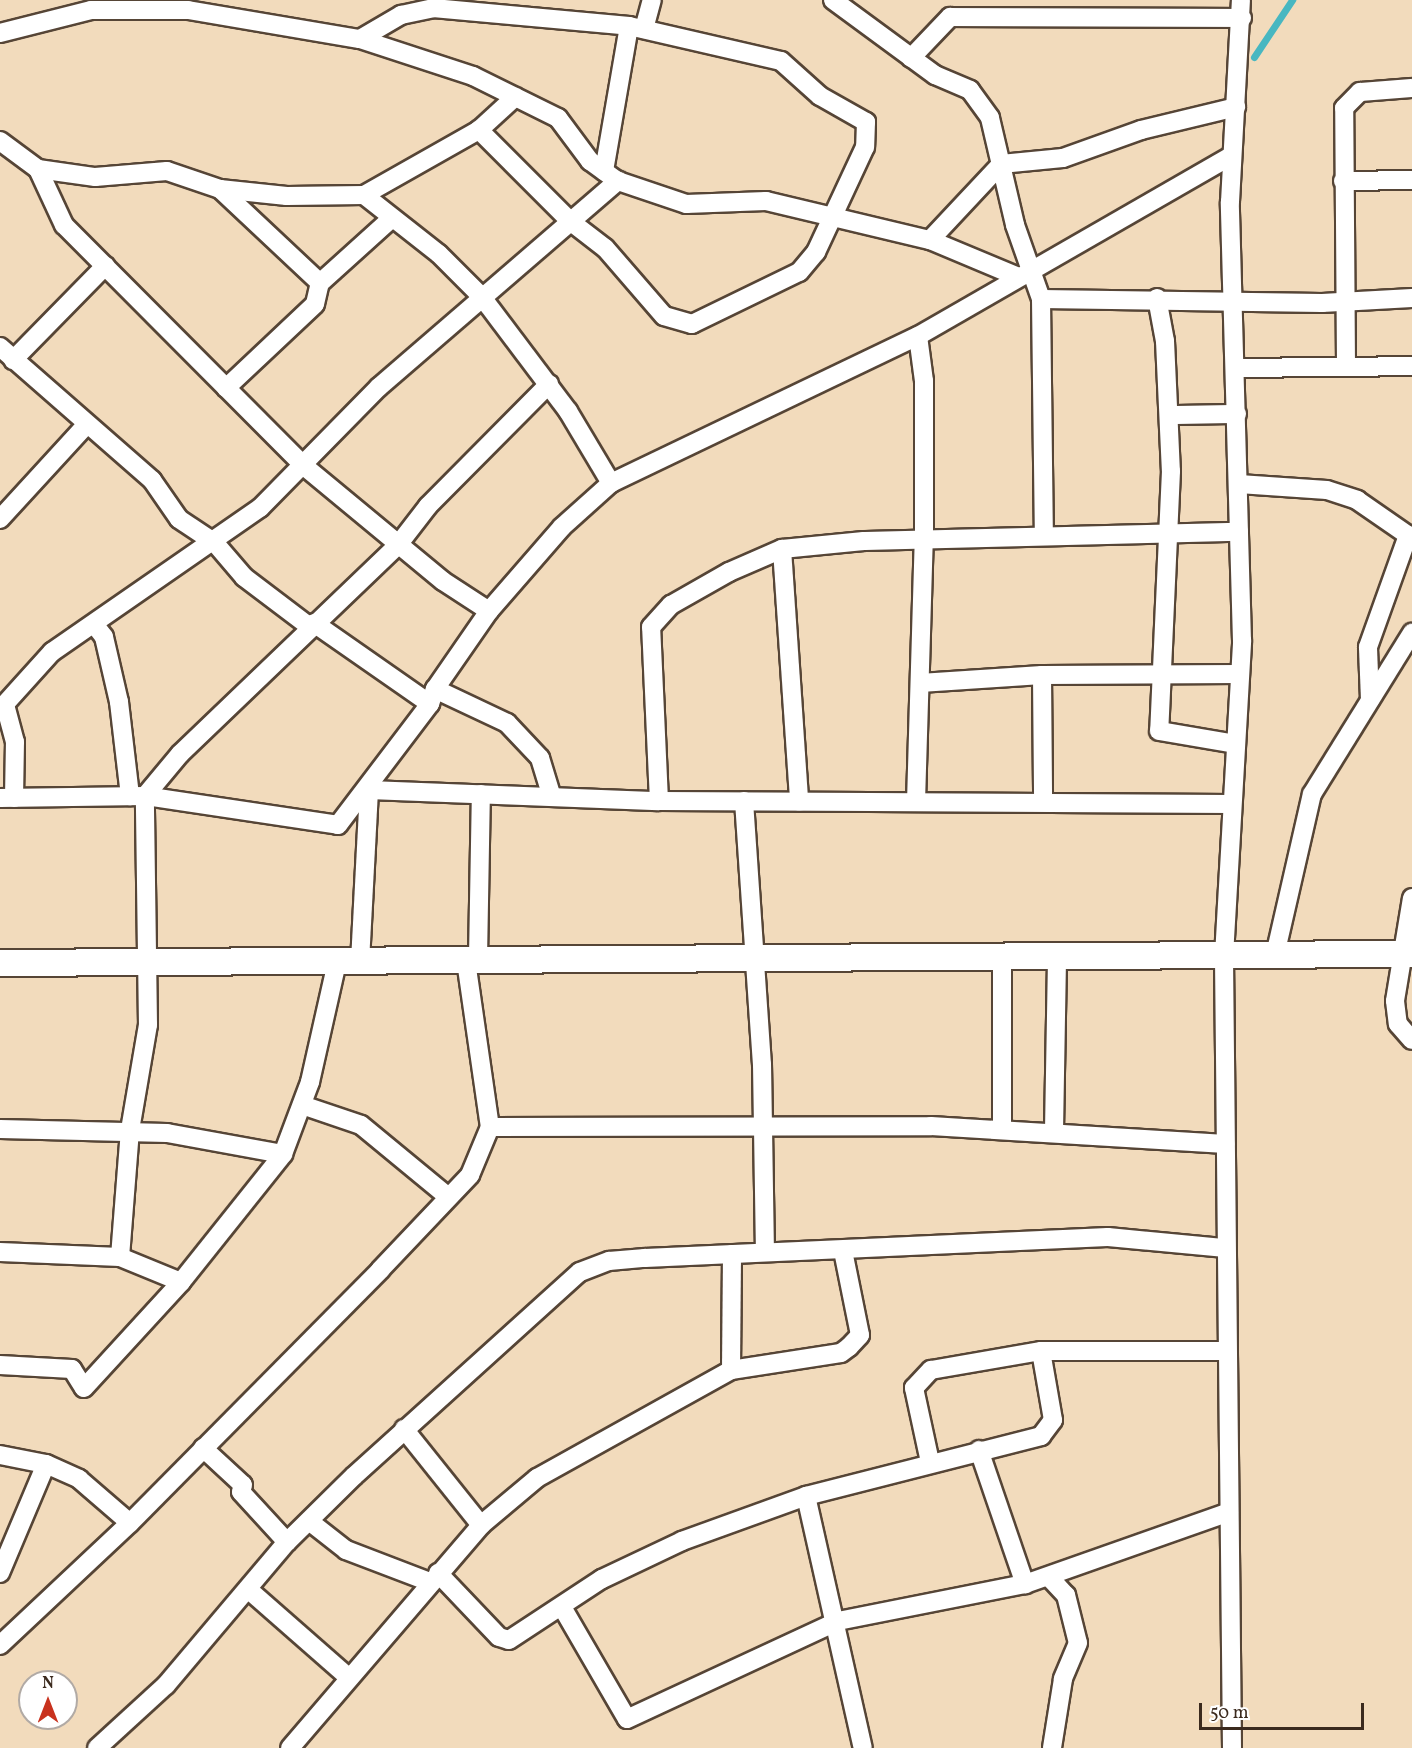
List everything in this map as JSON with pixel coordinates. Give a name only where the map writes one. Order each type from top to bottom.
[{"type":"street","points":[[652,0],[637,28],[611,176],[570,221],[379,387],[304,466],[215,543],[52,652],[2,702],[15,742],[7,798],[138,796],[338,825],[369,790],[401,739],[433,697],[489,611],[562,527],[611,483],[918,336],[1033,266],[1231,156]]},
{"type":"street","points":[[833,0],[911,58],[980,101],[1001,164],[1015,225],[1033,266],[1041,299],[1044,535]]},
{"type":"street","points":[[0,32],[91,5],[188,10],[360,39],[435,61],[558,118],[611,176],[686,204],[766,201],[930,240],[1016,276]]},
{"type":"street","points":[[360,39],[401,15],[433,8],[637,28],[781,62],[820,96],[866,122],[865,147],[829,216],[816,252],[799,272],[692,324],[664,315],[605,248],[570,221],[479,130]]},
{"type":"street","points":[[911,58],[951,17],[1241,9],[1231,156],[1239,483],[1239,675],[1224,956],[1225,1351],[1232,1748]]},
{"type":"street","points":[[1346,365],[1347,303],[1341,123],[1351,99],[1360,92],[1412,88]]},
{"type":"street","points":[[0,141],[38,169],[95,177],[167,171],[220,189],[364,195],[479,130],[515,97]]},
{"type":"street","points":[[930,240],[1001,164],[1063,158],[1141,130],[1236,107]]},
{"type":"street","points":[[38,169],[64,225],[304,466],[398,546],[489,611]]},
{"type":"street","points":[[1343,181],[1412,180]]},
{"type":"street","points":[[220,189],[320,284]]},
{"type":"street","points":[[364,195],[482,297],[549,384],[611,483]]},
{"type":"street","points":[[226,388],[315,304],[320,284],[392,218]]},
{"type":"street","points":[[13,360],[105,266]]},
{"type":"street","points":[[1041,299],[1157,298],[1347,303],[1412,298]]},
{"type":"street","points":[[1157,298],[1171,415],[1164,673],[1159,731],[1235,744]]},
{"type":"street","points":[[916,802],[924,538],[924,381],[918,336]]},
{"type":"street","points":[[0,347],[86,425],[152,480],[179,519],[215,543],[244,577],[312,625],[433,697],[507,723],[540,758],[551,795]]},
{"type":"street","points":[[1235,368],[1412,366]]},
{"type":"street","points":[[138,796],[312,625],[398,546],[428,507],[549,384]]},
{"type":"street","points":[[1171,415],[1237,414]]},
{"type":"street","points":[[0,519],[86,425]]},
{"type":"street","points":[[1239,483],[1327,490],[1357,500],[1410,536],[1368,647],[1370,700]]},
{"type":"street","points":[[659,801],[651,627],[670,604],[782,549],[924,538],[1239,532]]},
{"type":"street","points":[[782,549],[799,801]]},
{"type":"street","points":[[94,624],[104,637],[138,796],[148,962],[147,1035],[130,1130],[120,1257]]},
{"type":"street","points":[[1275,956],[1312,794],[1412,633]]},
{"type":"street","points":[[920,683],[1042,675],[1164,673],[1239,675]]},
{"type":"street","points":[[1042,675],[1043,801]]},
{"type":"street","points":[[369,790],[551,795],[659,801],[1043,801],[1231,804]]},
{"type":"street","points":[[0,1365],[72,1369],[84,1388],[181,1282],[284,1154],[348,962],[369,790]]},
{"type":"street","points":[[0,1645],[130,1523],[470,1174],[490,1127],[472,960],[481,794]]},
{"type":"street","points":[[744,801],[752,957],[765,1127],[765,1252]]},
{"type":"street","points":[[1412,898],[1398,1024],[1412,1040]]},
{"type":"street","points":[[0,963],[1407,954]]},
{"type":"street","points":[[1002,958],[1002,1129]]},
{"type":"street","points":[[1054,1131],[1057,958]]},
{"type":"street","points":[[302,1105],[361,1125],[447,1196]]},
{"type":"street","points":[[490,1127],[1002,1129],[1225,1144]]},
{"type":"street","points":[[0,1129],[130,1130],[284,1154]]},
{"type":"street","points":[[97,1748],[166,1686],[250,1591],[287,1542],[404,1429],[580,1272],[609,1261],[1108,1237],[1225,1248]]},
{"type":"street","points":[[290,1748],[347,1676],[481,1525],[537,1478],[731,1370],[840,1353],[849,1347],[860,1335],[843,1251]]},
{"type":"street","points":[[0,1252],[120,1257],[181,1282]]},
{"type":"street","points":[[731,1370],[732,1254]]},
{"type":"street","points":[[930,1462],[915,1403],[920,1376],[949,1363],[1041,1351],[1225,1351]]},
{"type":"street","points":[[309,1521],[346,1550],[434,1577],[499,1637],[509,1640],[562,1608],[602,1580],[682,1541],[806,1496],[1050,1430],[1053,1420],[1041,1351]]},
{"type":"street","points":[[404,1429],[481,1525]]},
{"type":"street","points":[[203,1448],[243,1485],[241,1492],[287,1542]]},
{"type":"street","points":[[978,1450],[1025,1584]]},
{"type":"street","points":[[0,1455],[46,1464],[79,1479],[130,1523]]},
{"type":"street","points":[[0,1574],[46,1464]]},
{"type":"street","points":[[806,1496],[838,1621],[862,1748]]},
{"type":"street","points":[[562,1608],[627,1719],[838,1621],[1025,1584],[1229,1512]]},
{"type":"street","points":[[1049,1576],[1066,1595],[1078,1643],[1063,1679],[1052,1748]]},
{"type":"street","points":[[250,1591],[347,1676]]},
{"type":"waterway","points":[[1254,57],[1292,0]]}]
